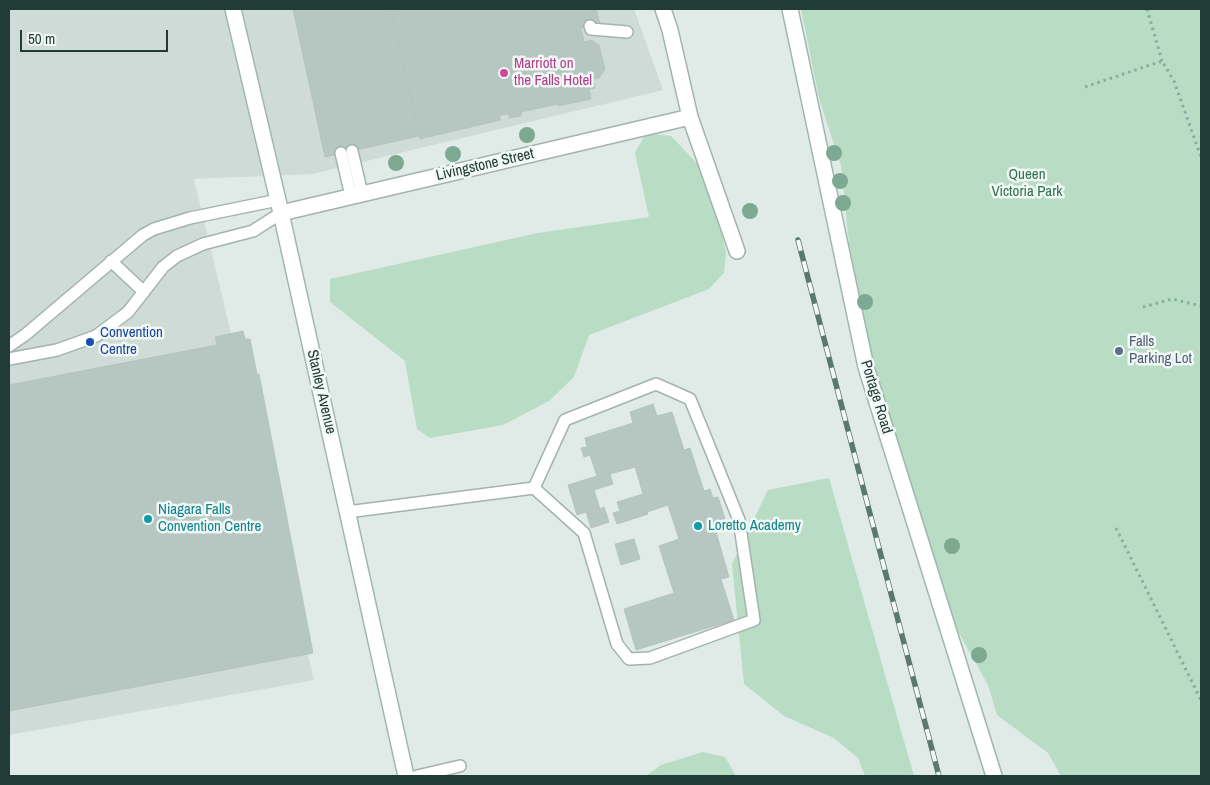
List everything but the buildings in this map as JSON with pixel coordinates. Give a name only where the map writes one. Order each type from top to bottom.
[{"type":"main road","name":"Stanley Avenue","points":[[233,9],[279,206],[406,776]]},
{"type":"main road","points":[[663,9],[670,30],[690,117],[738,251]]},
{"type":"main road","name":"Portage Road","points":[[790,9],[866,367],[994,776]]},
{"type":"main road","name":"Livingstone Street","points":[[279,206],[356,195],[690,117]]},
{"type":"lane","points":[[590,26],[591,29],[627,32]]},
{"type":"lane","points":[[346,152],[356,195]]},
{"type":"lane","points":[[9,346],[25,335],[134,241],[154,229],[190,218],[279,206]]},
{"type":"lane","points":[[9,359],[57,350],[88,340],[128,312],[163,267],[177,256],[203,244],[253,231],[279,206]]},
{"type":"lane","points":[[111,261],[144,292]]},
{"type":"lane","points":[[348,512],[534,488],[584,533],[616,644],[628,659],[650,658],[754,620],[739,520],[690,400],[656,384],[565,420],[534,488]]},
{"type":"lane","points":[[417,776],[460,766]]},
{"type":"path","points":[[1147,9],[1162,61],[1174,81],[1201,157]]},
{"type":"path","points":[[1085,87],[1162,61]]},
{"type":"path","points":[[1143,307],[1172,299],[1201,306]]},
{"type":"path","points":[[1116,528],[1201,700]]},
{"type":"shaded area","points":[[9,9],[634,9],[663,90],[312,174],[194,179],[314,680],[9,735]]},
{"type":"green space","name":"Queen Victoria Park","points":[[801,9],[1201,9],[1201,776],[1061,776],[1048,753],[997,715],[988,685],[936,592],[856,311],[841,166],[819,98]]},
{"type":"green space","points":[[646,133],[671,136],[710,177],[726,253],[724,273],[709,289],[589,335],[574,377],[549,401],[503,425],[430,438],[417,429],[405,361],[330,302],[330,279],[538,233],[649,217],[635,153]]},
{"type":"green space","points":[[829,478],[914,776],[865,776],[858,758],[834,738],[784,716],[744,684],[732,564],[768,490]]},
{"type":"green space","points":[[703,752],[725,757],[736,776],[646,776],[661,765]]},
{"type":"railway","points":[[798,240],[939,776]]},
{"type":"place","name":"Marriott on the Falls Hotel","points":[[504,73]]},
{"type":"place","name":"Convention Centre","points":[[90,342]]},
{"type":"place","name":"Falls Parking Lot","points":[[1119,351]]},
{"type":"place","name":"Niagara Falls Convention Centre","points":[[148,519]]},
{"type":"place","name":"Loretto Academy","points":[[698,526]]}]
